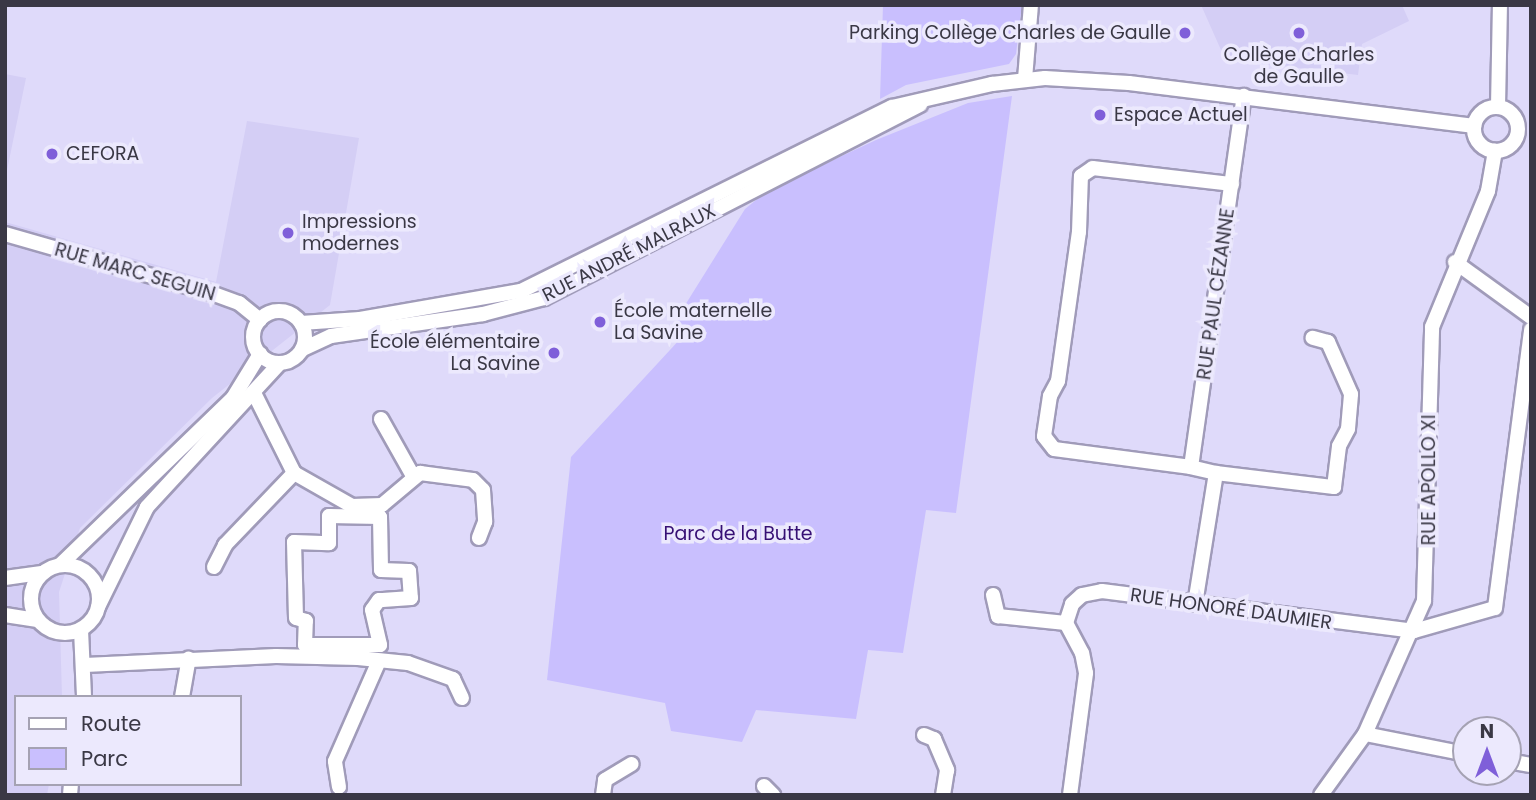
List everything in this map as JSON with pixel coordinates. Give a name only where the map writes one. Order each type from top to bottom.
[{"type":"street","points":[[1025,79],[1031,5]]},
{"type":"street","points":[[1499,107],[1500,5]]},
{"type":"street","name":"RUE ANDRÉ MALRAUX","points":[[300,323],[360,319],[521,291],[892,107],[1025,79],[1120,82],[1474,126]]},
{"type":"street","name":"RUE PAUL CÉZANNE","points":[[1191,467],[1244,96]]},
{"type":"street","name":"RUE ANDRÉ MALRAUX","points":[[303,349],[331,336],[484,314],[544,298],[935,97]]},
{"type":"street","points":[[1499,107],[1513,115],[1524,131],[1510,145],[1495,151],[1477,140],[1474,126],[1482,111],[1499,107]]},
{"type":"street","name":"RUE APOLLO XI","points":[[1321,795],[1365,734],[1414,631],[1428,570],[1432,327],[1455,262],[1488,191],[1495,151]]},
{"type":"street","points":[[1232,184],[1093,168],[1081,176],[1079,232],[1058,381],[1050,396],[1044,436],[1054,449],[1334,488],[1339,446],[1348,429],[1351,394],[1328,342],[1312,338]]},
{"type":"street","name":"RUE MARC SEGUIN","points":[[5,234],[214,294],[239,303],[260,320]]},
{"type":"street","points":[[1455,262],[1531,317]]},
{"type":"street","points":[[286,312],[300,323],[305,335],[303,349],[289,361],[280,363],[260,354],[254,341],[260,320],[286,312]]},
{"type":"street","points":[[1414,631],[1495,608],[1531,329]]},
{"type":"street","points":[[5,578],[42,573],[60,565],[233,398],[260,354]]},
{"type":"street","points":[[84,695],[85,665],[81,630],[99,607],[147,507],[255,395],[280,363]]},
{"type":"street","points":[[255,395],[294,473],[365,509],[382,505],[413,476],[427,472],[479,484],[485,522],[478,538]]},
{"type":"street","points":[[381,419],[413,476]]},
{"type":"street","points":[[214,568],[225,545],[294,473]]},
{"type":"street","points":[[1195,604],[1216,473]]},
{"type":"street","points":[[329,516],[380,517],[381,570],[409,571],[411,598],[379,600],[372,610],[380,645],[305,645],[306,621],[296,618],[294,541],[329,543],[329,516]]},
{"type":"street","points":[[60,565],[86,573],[99,595],[99,607]]},
{"type":"street","points":[[38,620],[31,601],[42,573]]},
{"type":"street","name":"RUE HONORÉ DAUMIER","points":[[1066,623],[1072,604],[1092,591],[1414,631]]},
{"type":"street","points":[[993,595],[998,616],[1066,623],[1082,653],[1086,673],[1070,795]]},
{"type":"street","points":[[5,615],[38,620],[57,633],[81,630]]},
{"type":"street","points":[[85,665],[276,656],[408,663],[453,679],[462,698]]},
{"type":"street","points":[[183,695],[189,659]]},
{"type":"street","points":[[339,787],[335,761],[379,661]]},
{"type":"street","points":[[1365,734],[1452,751]]},
{"type":"street","points":[[924,735],[934,738],[947,770],[943,795]]},
{"type":"street","points":[[603,795],[605,780],[632,764]]},
{"type":"shaded area","name":"Collège Charles de Gaulle","points":[[1201,5],[1402,5],[1409,21],[1362,44],[1358,75],[1225,59]]},
{"type":"shaded area","points":[[5,74],[26,78],[5,180]]},
{"type":"shaded area","points":[[247,121],[359,138],[330,305],[212,398],[80,528],[59,592],[62,695],[14,695],[14,786],[49,786],[47,795],[5,795],[5,222],[216,282]]},
{"type":"green space","points":[[883,5],[1022,5],[1016,54],[1009,64],[906,85],[880,99]]},
{"type":"green space","name":"Parc de la Butte","points":[[1012,96],[956,513],[926,510],[903,653],[868,650],[856,719],[756,710],[742,742],[671,731],[665,703],[547,680],[571,457],[682,337],[677,318],[745,209],[767,191],[876,140],[968,103]]},
{"type":"place","name":"Parking Collège Charles de Gaulle","points":[[1185,33]]},
{"type":"place","name":"Collège Charles de Gaulle","points":[[1299,33]]},
{"type":"place","name":"Espace Actuel","points":[[1100,115]]},
{"type":"place","name":"CEFORA","points":[[52,154]]},
{"type":"place","name":"Impressions modernes","points":[[288,233]]},
{"type":"place","name":"École maternelle La Savine","points":[[600,322]]},
{"type":"place","name":"École élémentaire La Savine","points":[[554,353]]}]
